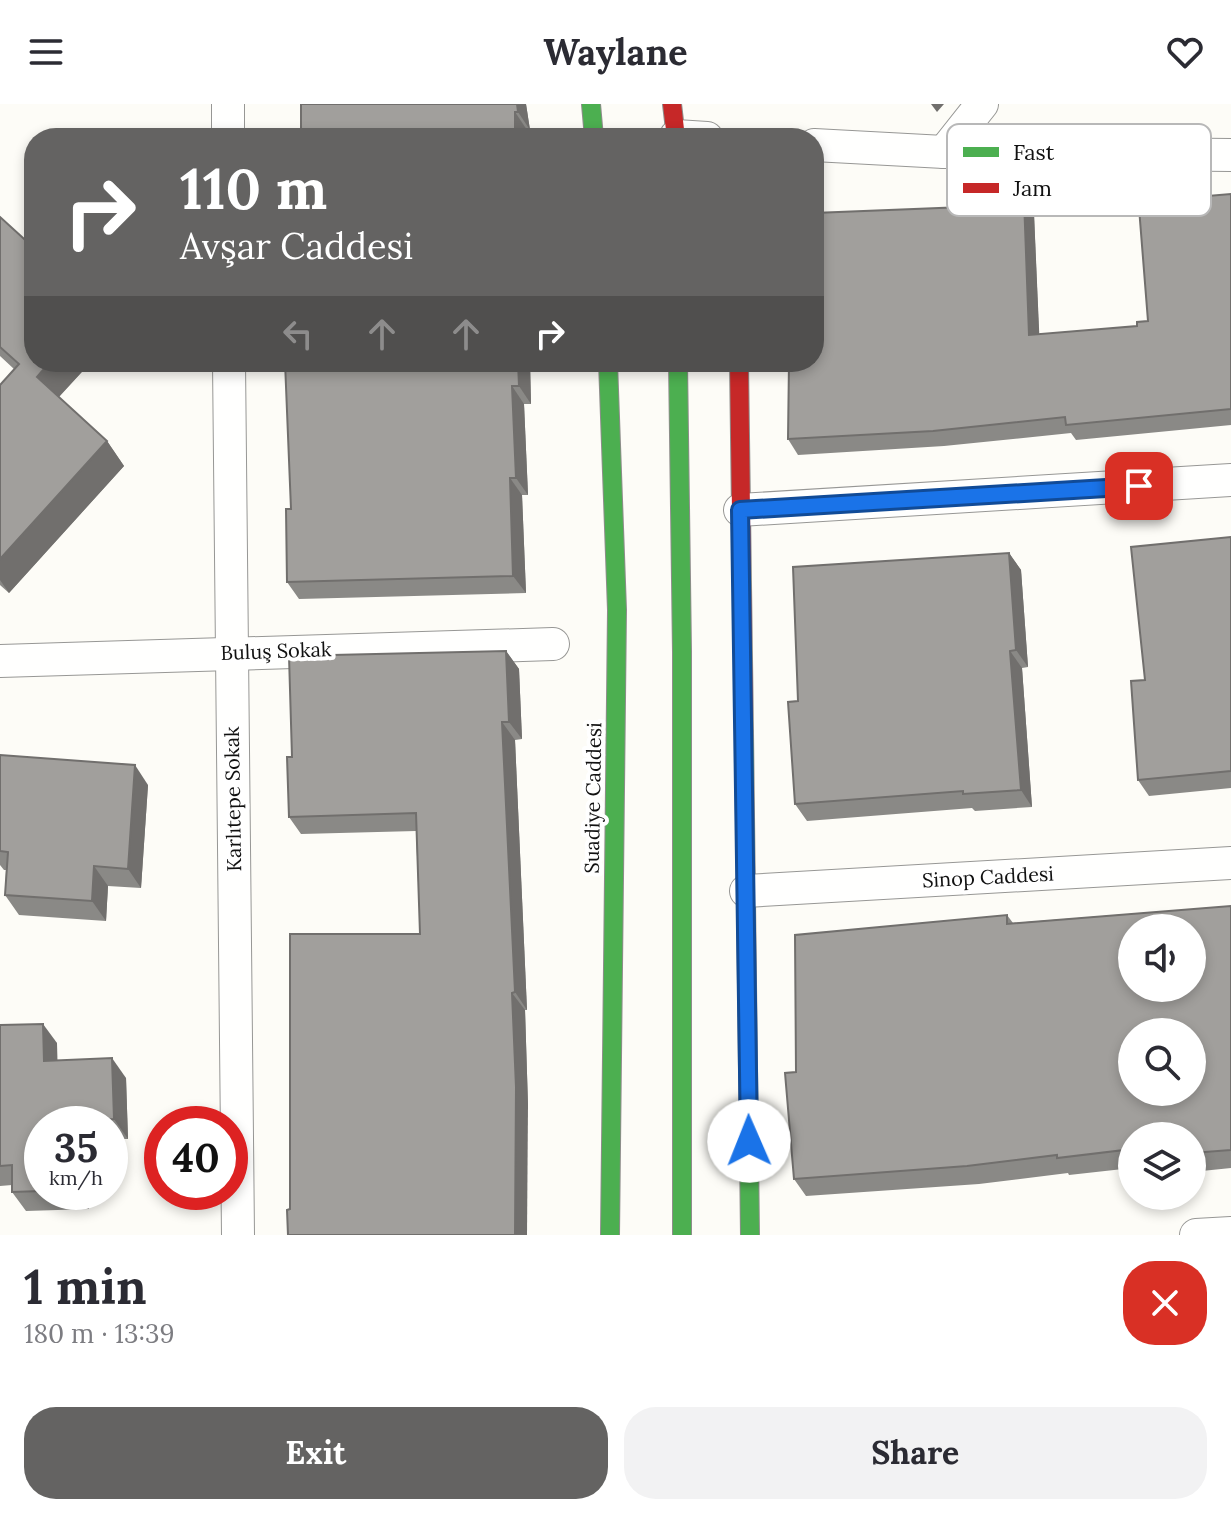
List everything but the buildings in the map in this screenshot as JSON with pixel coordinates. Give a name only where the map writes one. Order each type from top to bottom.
[{"type":"main road","points":[[591,104],[593,128]]},
{"type":"main road","points":[[672,104],[682,128]]},
{"type":"main road","name":"Suadiye Caddesi","points":[[608,372],[617,610],[610,1235]]},
{"type":"main road","points":[[678,372],[682,637],[682,1235]]},
{"type":"main road","points":[[739,372],[750,1235]]},
{"type":"street","points":[[228,104],[228,128]]},
{"type":"street","points":[[966,124],[982,104]]},
{"type":"street","points":[[824,146],[947,152]]},
{"type":"street","points":[[944,152],[947,148]]},
{"type":"street","points":[[1211,155],[1231,155]]},
{"type":"street","name":"Karlıtepe Sokak","points":[[229,372],[238,1235]]},
{"type":"street","points":[[740,510],[1231,480]]},
{"type":"street","name":"Buluş Sokak","points":[[0,661],[553,644]]},
{"type":"street","name":"Sinop Caddesi","points":[[746,891],[1231,863]]},
{"type":"street","points":[[1196,1235],[1231,1233]]},
{"type":"traffic: fast","points":[[591,104],[593,128]]},
{"type":"traffic: fast","points":[[608,372],[617,610],[610,1235]]},
{"type":"traffic: fast","points":[[678,372],[682,652],[682,1235]]},
{"type":"traffic: fast","points":[[744,733],[750,1235]]},
{"type":"traffic: jam","points":[[672,104],[675,128]]},
{"type":"traffic: jam","points":[[739,372],[744,733]]},
{"type":"route","points":[[749,1141],[740,510],[1139,486]]}]
